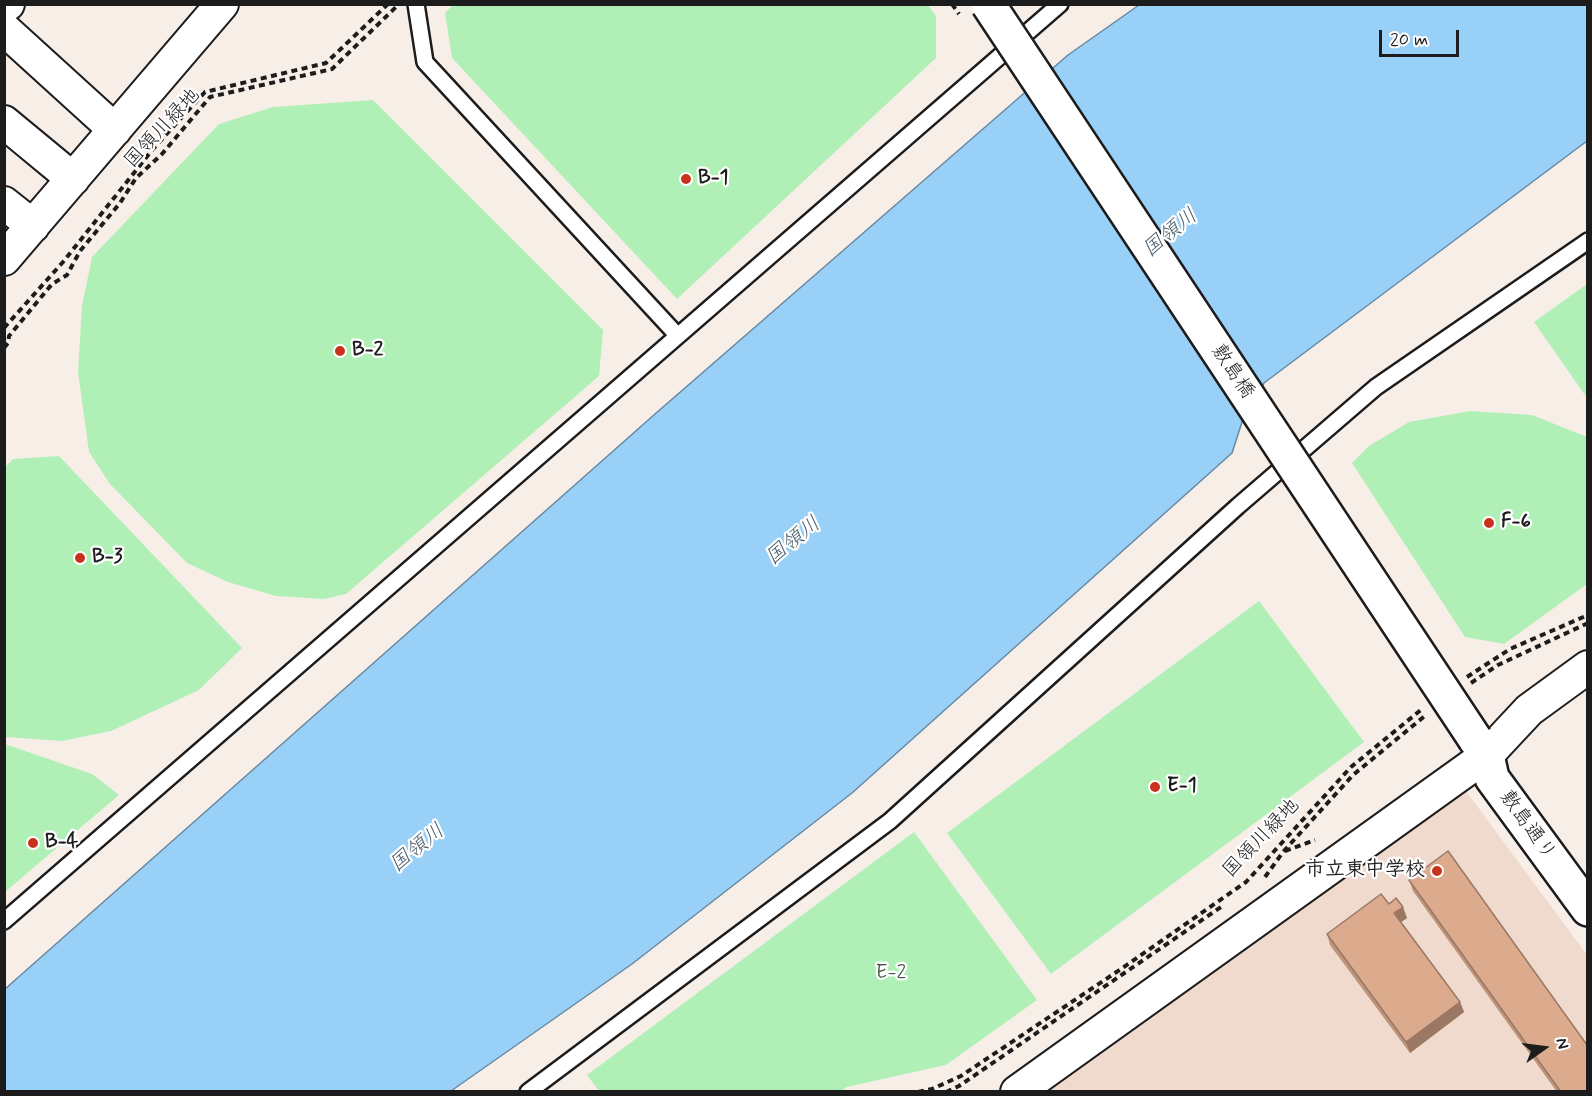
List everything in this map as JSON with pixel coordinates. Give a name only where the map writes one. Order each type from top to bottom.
[{"type":"street","points":[[4,259],[222,4]]},
{"type":"street","name":"敷島橋","points":[[988,4],[1481,747]]},
{"type":"street","points":[[4,29],[115,130]]},
{"type":"street","points":[[4,122],[73,179]]},
{"type":"street","points":[[4,203],[33,226]]},
{"type":"street","points":[[1017,1092],[1587,667]]},
{"type":"street","name":"敷島通り","points":[[1481,747],[1492,778],[1587,909]]},
{"type":"lane","points":[[416,4],[425,62],[676,335]]},
{"type":"lane","points":[[4,921],[676,335],[1060,4]]},
{"type":"lane","points":[[528,1092],[890,821],[1238,506],[1376,387],[1587,241]]},
{"type":"path","points":[[4,328],[63,262],[153,149],[205,92],[326,63],[388,4]]},
{"type":"path","name":"国領川緑地","points":[[4,348],[9,336],[52,284],[67,274],[80,251],[120,203],[136,178],[162,154],[210,97],[332,69],[399,4]]},
{"type":"path","points":[[1465,679],[1510,649],[1587,615]]},
{"type":"path","points":[[1462,690],[1498,665],[1587,623]]},
{"type":"path","name":"国領川緑地","points":[[918,1092],[960,1076],[1121,969],[1246,882],[1351,767],[1424,708]]},
{"type":"path","points":[[946,1092],[959,1086],[1265,877],[1283,852],[1353,774],[1407,728],[1435,709]]},
{"type":"path","points":[[959,1086],[962,1092]]},
{"type":"shaded area","name":"市立東中学校","points":[[1463,787],[1587,955],[1587,1091],[1045,1092]]},
{"type":"green space","name":"B-1","points":[[453,5],[928,5],[936,16],[936,58],[677,299],[452,58],[445,13]]},
{"type":"green space","name":"B-2","points":[[373,100],[603,330],[599,376],[346,594],[324,599],[276,596],[228,582],[187,563],[110,484],[89,452],[78,372],[82,306],[92,257],[219,124],[273,107]]},
{"type":"green space","points":[[1587,284],[1587,398],[1534,322]]},
{"type":"green space","name":"F-6","points":[[1470,411],[1532,415],[1587,437],[1587,584],[1504,644],[1465,637],[1352,463],[1369,446],[1409,422]]},
{"type":"green space","name":"B-3","points":[[59,456],[242,648],[199,690],[111,731],[62,741],[6,737],[5,467],[13,459]]},
{"type":"green space","name":"E-1","points":[[1259,601],[1364,742],[1051,974],[947,833]]},
{"type":"green space","name":"B-4","points":[[5,744],[92,774],[119,795],[5,892]]},
{"type":"green space","name":"E-2","points":[[914,832],[1037,1000],[946,1065],[847,1087],[841,1091],[599,1091],[587,1075]]},
{"type":"water","name":"国領川","points":[[1139,5],[1587,5],[1587,141],[1264,383],[1243,419],[1232,453],[852,793],[632,964],[451,1091],[5,1092],[5,989],[655,414],[1068,55]]},
{"type":"building","points":[[1448,851],[1587,1045],[1587,1092],[1561,1092],[1409,880]]},
{"type":"building","points":[[1381,894],[1389,904],[1396,898],[1403,907],[1394,913],[1460,1002],[1406,1042],[1327,934]]},
{"type":"place","name":"B-1","points":[[686,179]]},
{"type":"place","name":"B-2","points":[[340,351]]},
{"type":"place","name":"F-6","points":[[1489,523]]},
{"type":"place","name":"B-3","points":[[80,558]]},
{"type":"place","name":"E-1","points":[[1155,787]]},
{"type":"place","name":"B-4","points":[[33,843]]},
{"type":"place","name":"市立東中学校","points":[[1437,871]]}]
